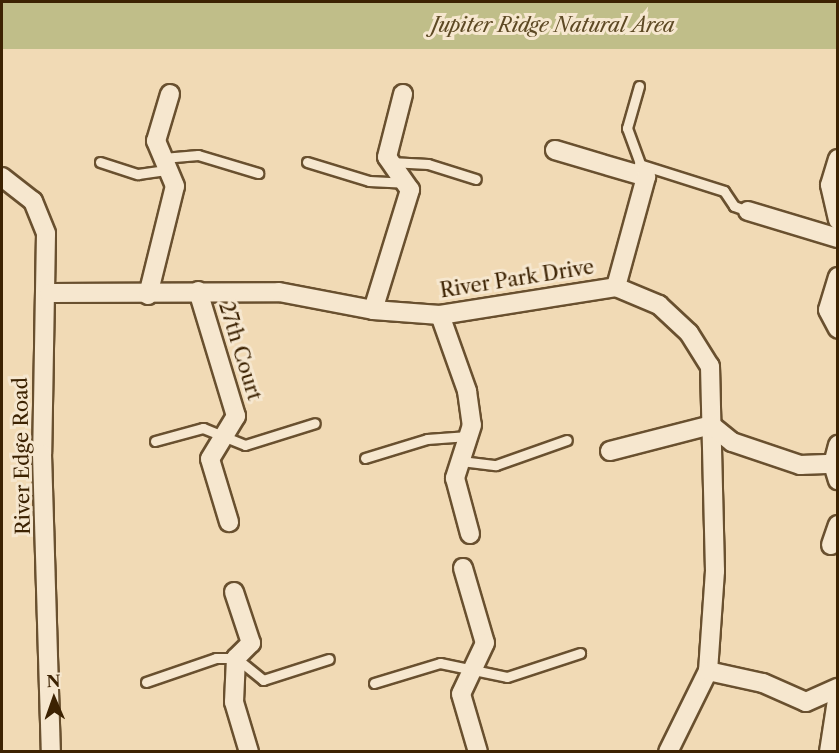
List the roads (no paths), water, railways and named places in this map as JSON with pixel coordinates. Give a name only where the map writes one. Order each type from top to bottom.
[{"type":"street","points":[[148,295],[175,186],[156,141],[170,94]]},
{"type":"street","points":[[373,310],[410,190],[387,157],[403,94]]},
{"type":"street","points":[[555,150],[642,170],[616,287]]},
{"type":"street","points":[[837,159],[830,185],[837,220]]},
{"type":"street","name":"River Edge Road","points":[[2,177],[33,201],[46,234],[49,293],[42,454],[51,752]]},
{"type":"street","points":[[748,211],[837,238]]},
{"type":"street","points":[[837,277],[828,310],[837,329]]},
{"type":"street","name":"River Park Drive","points":[[49,293],[148,295],[198,291],[279,292],[373,310],[440,315],[616,287],[659,305],[689,333],[710,366],[715,571],[708,671],[668,752]]},
{"type":"street","name":"27th Court","points":[[198,291],[236,416],[210,459],[229,522]]},
{"type":"street","points":[[440,315],[467,391],[468,436],[456,478],[470,534]]},
{"type":"street","points":[[610,451],[711,425],[732,442],[800,465],[836,469],[837,445]]},
{"type":"street","points":[[831,545],[837,525]]},
{"type":"street","points":[[463,568],[485,643],[461,694],[478,752]]},
{"type":"street","points":[[234,592],[251,643],[236,658],[234,702],[249,752]]},
{"type":"street","points":[[708,671],[763,683],[806,702],[837,688]]},
{"type":"street","points":[[829,752],[837,694]]},
{"type":"lane","points":[[639,86],[627,128],[642,170],[724,191],[734,206],[748,211]]},
{"type":"lane","points":[[100,162],[138,174],[198,155],[258,173]]},
{"type":"lane","points":[[307,162],[369,182],[405,183]]},
{"type":"lane","points":[[390,162],[428,164],[476,178]]},
{"type":"lane","points":[[155,441],[202,428],[225,434],[245,446],[315,423]]},
{"type":"lane","points":[[365,458],[427,439],[468,436]]},
{"type":"lane","points":[[461,461],[496,465],[567,440]]},
{"type":"lane","points":[[374,683],[440,663],[473,668],[507,677],[580,653]]},
{"type":"lane","points":[[146,682],[216,658],[236,658],[263,680],[329,659]]},
{"type":"park label","name":"Jupiter Ridge Natural Area","points":[[553,25]]}]
